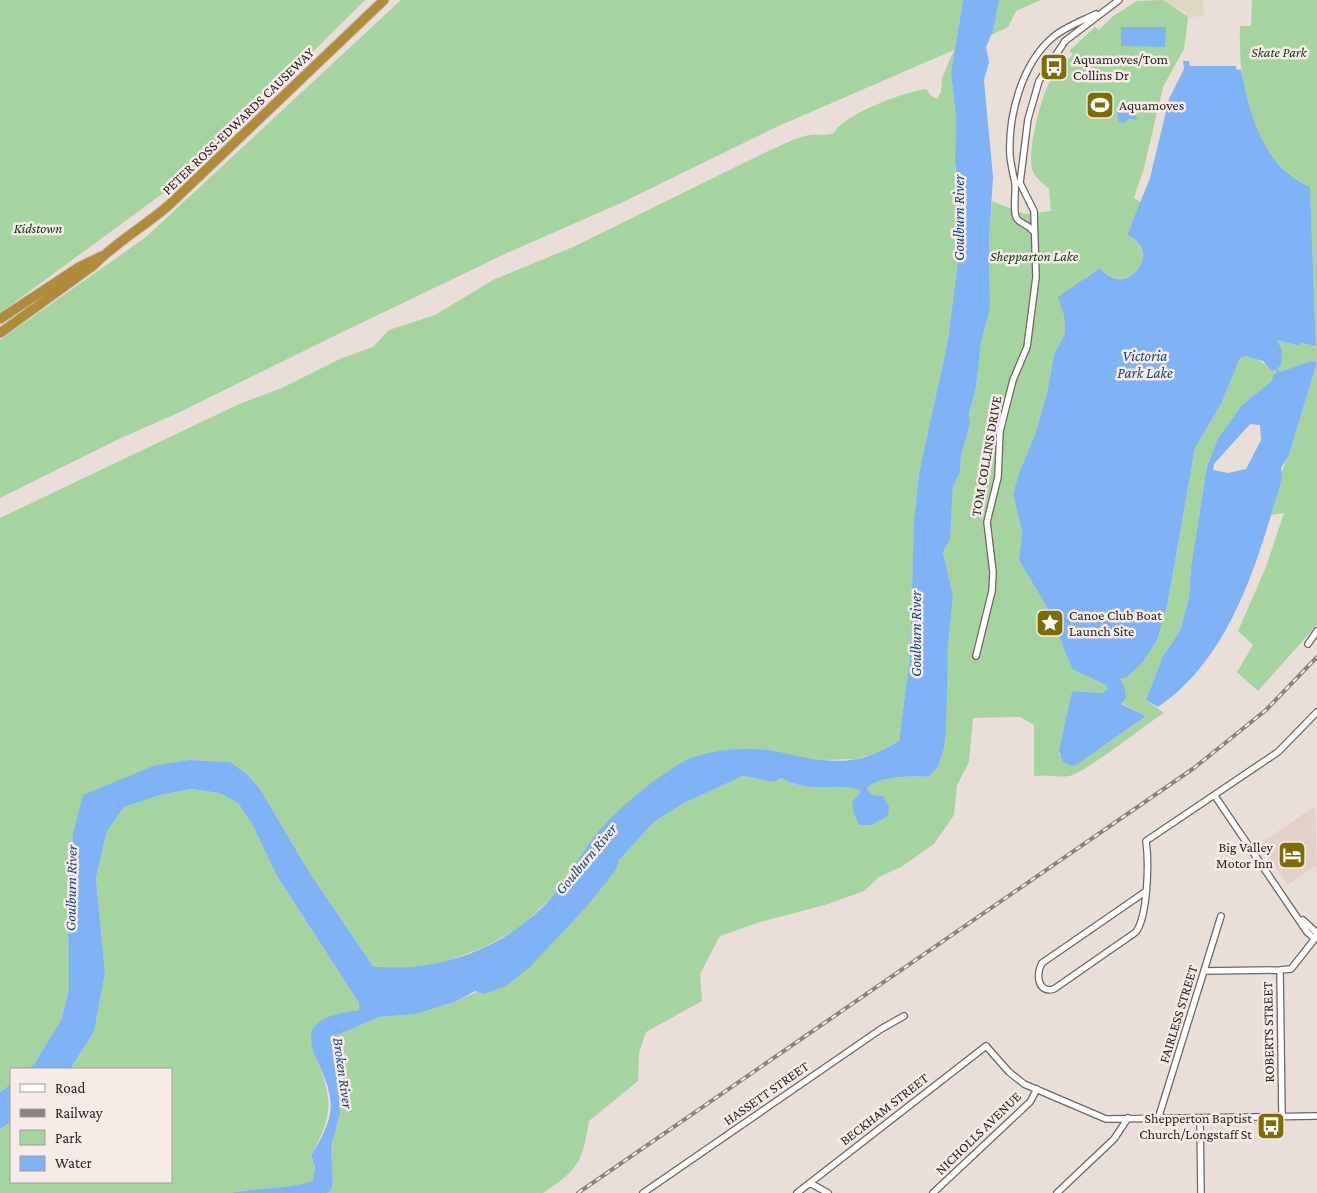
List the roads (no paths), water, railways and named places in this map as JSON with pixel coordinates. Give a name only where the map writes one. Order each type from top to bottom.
[{"type":"highway","name":"PETER ROSS-EDWARDS CAUSEWAY","points":[[0,333],[80,271],[137,232],[178,198],[384,0]]},
{"type":"highway","name":"PETER ROSS-EDWARDS CAUSEWAY","points":[[0,319],[80,271]]},
{"type":"street","points":[[1034,232],[1016,218],[1010,157],[1011,130],[1020,92],[1038,53],[1054,36],[1119,0]]},
{"type":"street","points":[[1024,223],[1030,221],[1034,211],[1021,187],[1020,178],[1028,119],[1039,81],[1065,41],[1108,7]]},
{"type":"street","points":[[1016,209],[1021,205],[1030,206]]},
{"type":"street","name":"TOM COLLINS DRIVE","points":[[976,656],[992,591],[993,572],[987,522],[998,477],[1000,432],[1013,380],[1028,342],[1036,270],[1033,217]]},
{"type":"street","points":[[1308,644],[1317,631]]},
{"type":"street","points":[[1145,892],[1042,963],[1039,968],[1039,983],[1046,989],[1054,989],[1136,932],[1142,923],[1145,892],[1148,853],[1146,841],[1278,752],[1317,712]]},
{"type":"street","points":[[1215,796],[1299,917],[1307,932],[1316,936]]},
{"type":"street","name":"FAIRLESS STREET","points":[[1158,1119],[1221,916]]},
{"type":"street","name":"ROBERTS STREET","points":[[1282,1116],[1280,970],[1291,969],[1316,936]]},
{"type":"street","points":[[1204,971],[1280,970]]},
{"type":"street","name":"HASSETT STREET","points":[[646,1192],[881,1028],[904,1016]]},
{"type":"street","name":"BECKHAM STREET","points":[[797,1193],[986,1046],[1009,1072],[1024,1084],[1037,1090]]},
{"type":"street","points":[[1037,1090],[1106,1119],[1317,1116]]},
{"type":"street","name":"NICHOLLS AVENUE","points":[[933,1193],[1030,1102],[1037,1090]]},
{"type":"street","points":[[1057,1193],[1114,1139],[1128,1118]]},
{"type":"street","points":[[1200,1118],[1201,1193]]},
{"type":"street","points":[[810,1183],[828,1193]]},
{"type":"water","name":"Goulburn River","points":[[963,0],[999,0],[993,31],[986,47],[989,62],[984,80],[993,177],[989,242],[990,309],[981,342],[976,388],[969,413],[970,424],[961,456],[960,472],[953,487],[950,539],[943,552],[953,597],[948,647],[946,729],[944,749],[938,766],[929,777],[886,779],[872,785],[867,789],[872,795],[883,796],[889,807],[888,816],[871,825],[859,825],[854,814],[852,802],[861,791],[842,787],[803,786],[781,778],[774,782],[743,776],[684,803],[655,821],[619,860],[616,870],[587,906],[530,967],[506,986],[484,994],[475,991],[457,1001],[416,1014],[379,1017],[331,1038],[337,1069],[340,1114],[331,1147],[333,1181],[331,1191],[327,1193],[230,1193],[293,1186],[313,1181],[315,1166],[311,1156],[329,1120],[330,1096],[313,1048],[311,1036],[316,1025],[331,1016],[359,1010],[359,1003],[277,876],[252,824],[238,803],[219,793],[191,789],[160,795],[124,807],[107,831],[96,878],[105,973],[94,1032],[71,1068],[29,1068],[35,1063],[62,1018],[69,988],[68,910],[70,867],[73,834],[83,795],[153,766],[190,760],[230,762],[248,775],[260,789],[311,875],[373,966],[398,968],[424,966],[474,952],[520,926],[540,910],[557,891],[599,831],[614,815],[630,800],[667,772],[696,756],[720,751],[745,749],[768,750],[823,760],[846,761],[868,756],[899,741],[910,656],[914,519],[919,473],[948,340],[960,244],[960,212],[955,162],[956,117],[951,73]]},
{"type":"water","points":[[1121,27],[1166,27],[1165,47],[1121,46]]},
{"type":"water","name":"Victoria Park Lake","points":[[1183,61],[1189,61],[1190,66],[1236,66],[1236,69],[1241,70],[1254,122],[1261,138],[1281,166],[1294,178],[1310,187],[1316,346],[1301,343],[1300,346],[1277,340],[1282,350],[1281,366],[1271,371],[1263,361],[1246,356],[1240,358],[1221,404],[1195,448],[1167,607],[1157,640],[1143,662],[1127,677],[1120,679],[1124,686],[1126,698],[1121,704],[1146,716],[1078,764],[1072,766],[1063,762],[1059,751],[1072,691],[1102,693],[1108,689],[1106,685],[1072,669],[1049,611],[1019,560],[1022,532],[1013,494],[1019,473],[1036,432],[1047,393],[1054,355],[1065,333],[1064,315],[1058,297],[1100,268],[1111,277],[1121,279],[1131,276],[1138,270],[1142,261],[1142,251],[1138,242],[1127,235],[1150,178],[1169,99],[1184,69]]},
{"type":"water","points":[[1119,107],[1124,110],[1134,107],[1137,120],[1129,119],[1123,123],[1119,122],[1116,109]]},
{"type":"water","points":[[1311,361],[1317,362],[1289,455],[1281,468],[1282,478],[1252,573],[1239,604],[1205,662],[1184,686],[1158,707],[1146,700],[1163,656],[1180,631],[1189,597],[1191,567],[1207,466],[1218,438],[1242,405],[1271,382],[1274,374]],"holes":[[[1250,424],[1260,425],[1261,440],[1246,469],[1228,473],[1213,470],[1214,464]]]},
{"type":"water","points":[[10,1085],[10,1123],[0,1129],[0,1092]]},
{"type":"railway","points":[[578,1193],[1194,768],[1266,710],[1317,657]]},
{"type":"place","name":"Aquamoves/Tom Collins Dr","points":[[1054,67]]},
{"type":"place","name":"Aquamoves","points":[[1100,105]]},
{"type":"place","name":"Canoe Club Boat Launch Site","points":[[1050,623]]},
{"type":"place","name":"Big Valley Motor Inn","points":[[1292,855]]},
{"type":"place","name":"Shepperton Baptist Church/Longstaff St","points":[[1271,1126]]},
{"type":"park label","name":"Skate Park","points":[[1279,52]]},
{"type":"park label","name":"Kidstown","points":[[38,228]]},
{"type":"park label","name":"Shepparton Lake","points":[[1034,256]]},
{"type":"water label","name":"Broken River","points":[[343,1073]]}]
